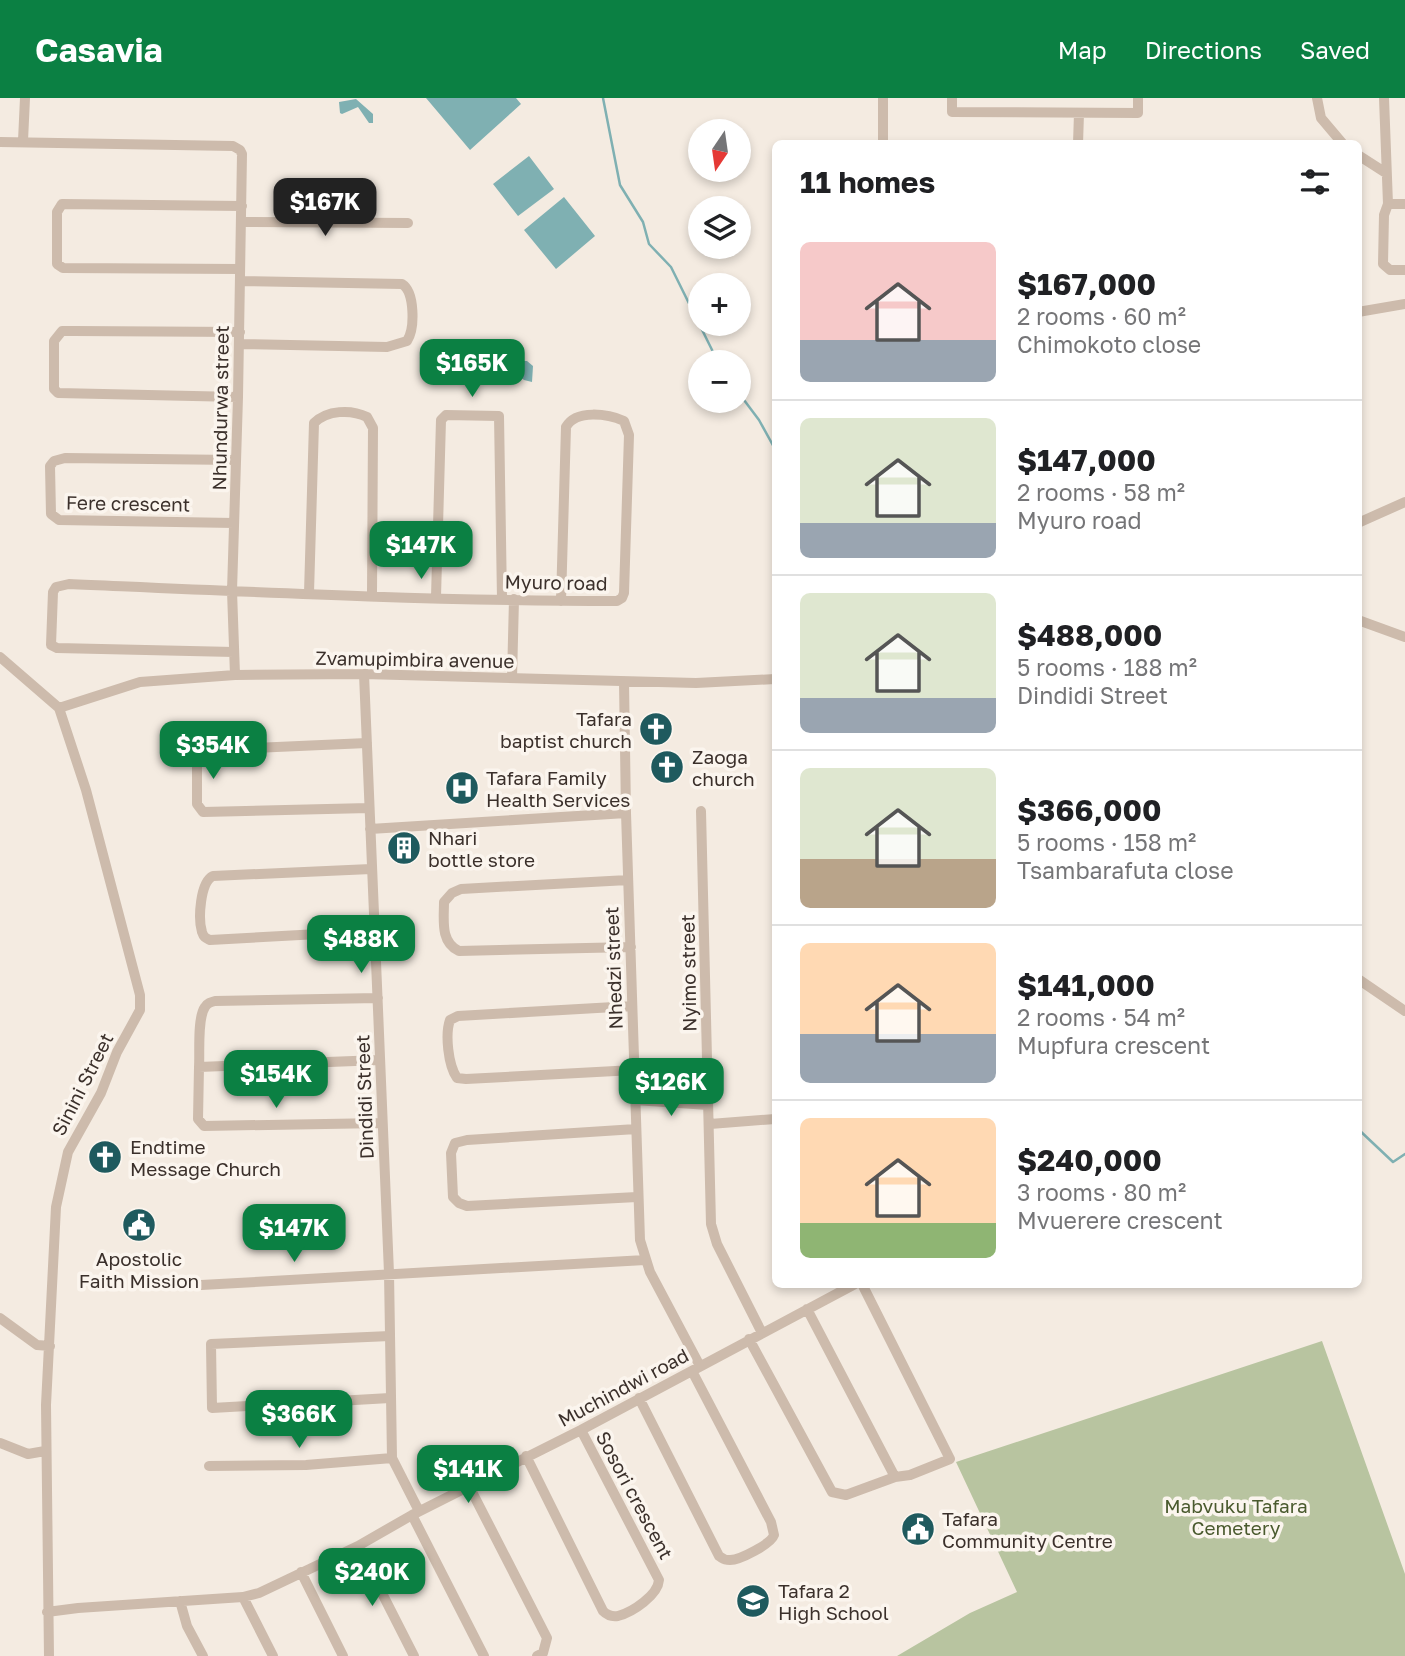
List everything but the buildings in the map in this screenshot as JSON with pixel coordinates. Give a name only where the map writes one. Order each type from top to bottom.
[{"type":"street","points":[[1,145],[23,141],[25,98]]},
{"type":"street","points":[[883,98],[883,140]]},
{"type":"street","points":[[952,98],[952,112],[1079,113],[1138,113],[1138,98]]},
{"type":"street","points":[[1317,98],[1321,118],[1340,140]]},
{"type":"street","points":[[1384,98],[1388,204],[1384,215],[1383,264],[1390,270],[1405,270]]},
{"type":"street","points":[[1078,140],[1079,113]]},
{"type":"street","name":"Nhundurwa street","points":[[23,141],[233,146],[242,154],[232,591],[235,676]]},
{"type":"street","points":[[1362,158],[1386,173]]},
{"type":"street","points":[[238,397],[58,393],[54,389],[54,341],[62,331],[74,331],[387,347],[407,341],[411,335],[411,295],[408,288],[402,284],[63,268],[57,264],[57,212],[62,204],[242,206]]},
{"type":"street","points":[[1388,204],[1405,204]]},
{"type":"street","points":[[242,222],[408,223]]},
{"type":"street","points":[[1362,311],[1405,303]]},
{"type":"street","points":[[309,593],[314,424],[321,417],[333,413],[351,412],[367,417],[373,428],[372,595]]},
{"type":"street","points":[[436,597],[441,420],[446,415],[464,414],[499,416],[502,599]]},
{"type":"street","name":"Myuro road","points":[[234,652],[60,649],[51,645],[53,592],[62,584],[232,591],[561,601],[617,601],[624,593],[629,435],[624,421],[615,417],[593,415],[576,418],[569,421],[566,427],[561,601]]},
{"type":"street","name":"Fere crescent","points":[[234,523],[59,520],[51,514],[50,466],[65,457],[236,460]]},
{"type":"street","points":[[1362,521],[1405,502]]},
{"type":"street","points":[[512,678],[514,599]]},
{"type":"street","points":[[1362,621],[1405,636]]},
{"type":"street","points":[[0,657],[59,708]]},
{"type":"street","name":"Zvamupimbira avenue","points":[[59,708],[140,682],[235,676],[364,674],[696,683],[772,679]]},
{"type":"street","name":"Dindidi Street","points":[[364,674],[389,1273],[392,1458],[415,1513],[484,1656]]},
{"type":"street","name":"Nhedzi street","points":[[624,682],[640,1240],[645,1260],[771,1522],[774,1535],[768,1543],[735,1559],[719,1556],[639,1398]]},
{"type":"street","name":"Sinini Street","points":[[49,1656],[45,1451],[56,1207],[68,1152],[101,1093],[117,1052],[140,1010],[140,995],[86,790],[59,708]]},
{"type":"street","points":[[367,743],[205,751],[197,758],[197,804],[203,812],[369,808]]},
{"type":"street","name":"Nyimo street","points":[[701,811],[711,1224],[713,1235],[762,1333]]},
{"type":"street","points":[[370,829],[626,813]]},
{"type":"street","points":[[371,869],[213,876],[208,878],[203,888],[202,929],[204,937],[210,940],[374,931]]},
{"type":"street","points":[[628,880],[461,889],[452,893],[444,902],[444,932],[452,948],[459,951],[631,947]]},
{"type":"street","points":[[1362,982],[1405,1011]]},
{"type":"street","points":[[378,998],[208,1003],[204,1007],[200,1025],[198,1119],[204,1126],[382,1123]]},
{"type":"street","points":[[632,1006],[458,1016],[450,1020],[447,1028],[453,1071],[457,1078],[634,1070]]},
{"type":"street","points":[[199,1067],[380,1060]]},
{"type":"street","points":[[635,1100],[708,1105]]},
{"type":"street","points":[[710,1125],[772,1119]]},
{"type":"street","points":[[636,1129],[467,1140],[455,1143],[451,1153],[453,1197],[467,1206],[637,1197]]},
{"type":"street","points":[[201,1286],[645,1260]]},
{"type":"street","name":"Muchindwi road","points":[[47,1612],[243,1597],[259,1593],[358,1546],[415,1513],[581,1430],[847,1288]]},
{"type":"street","points":[[750,1339],[832,1492],[846,1495],[950,1459],[864,1288]]},
{"type":"street","points":[[807,1309],[895,1477]]},
{"type":"street","points":[[0,1318],[37,1345],[50,1346]]},
{"type":"street","points":[[390,1336],[211,1344],[212,1408],[390,1398]]},
{"type":"street","name":"Sosori crescent","points":[[526,1456],[603,1611],[610,1616],[618,1616],[652,1597],[659,1588],[659,1580],[581,1430]]},
{"type":"street","points":[[0,1443],[28,1454],[45,1451]]},
{"type":"street","points":[[209,1466],[306,1465],[392,1458]]},
{"type":"street","points":[[469,1486],[547,1638],[543,1653],[537,1656]]},
{"type":"street","points":[[358,1546],[414,1656]]},
{"type":"street","points":[[301,1572],[344,1656]]},
{"type":"street","points":[[243,1597],[273,1656]]},
{"type":"street","points":[[180,1601],[187,1626],[203,1656]]},
{"type":"green space","name":"Mabvuku Tafara Cemetery","points":[[1322,1341],[1405,1574],[1405,1656],[897,1656],[970,1613],[1017,1592],[956,1462]]},
{"type":"water","points":[[426,98],[516,98],[521,104],[470,150]]},
{"type":"water","points":[[356,99],[373,114],[373,123],[369,123],[358,107],[340,113],[339,102]]},
{"type":"water","points":[[529,156],[554,189],[518,216],[493,184]]},
{"type":"water","points":[[564,197],[595,236],[556,269],[524,230]]},
{"type":"water","points":[[527,361],[533,366],[532,382],[524,380],[514,372],[513,362]]},
{"type":"waterway","points":[[603,98],[620,185],[643,222],[649,244],[671,267],[712,350]]},
{"type":"waterway","points":[[751,409],[772,444]]},
{"type":"waterway","points":[[1362,1133],[1393,1162],[1405,1154]]},
{"type":"place","name":"Tafara baptist church","points":[[656,729]]},
{"type":"place","name":"Zaoga church","points":[[667,767]]},
{"type":"place","name":"Tafara Family Health Services","points":[[462,788]]},
{"type":"place","name":"Nhari bottle store","points":[[404,848]]},
{"type":"place","name":"Endtime Message Church","points":[[105,1157]]},
{"type":"place","name":"Apostolic Faith Mission","points":[[139,1225]]},
{"type":"place","name":"Tafara Community Centre","points":[[918,1529]]},
{"type":"place","name":"Tafara 2 High School","points":[[753,1601]]}]
